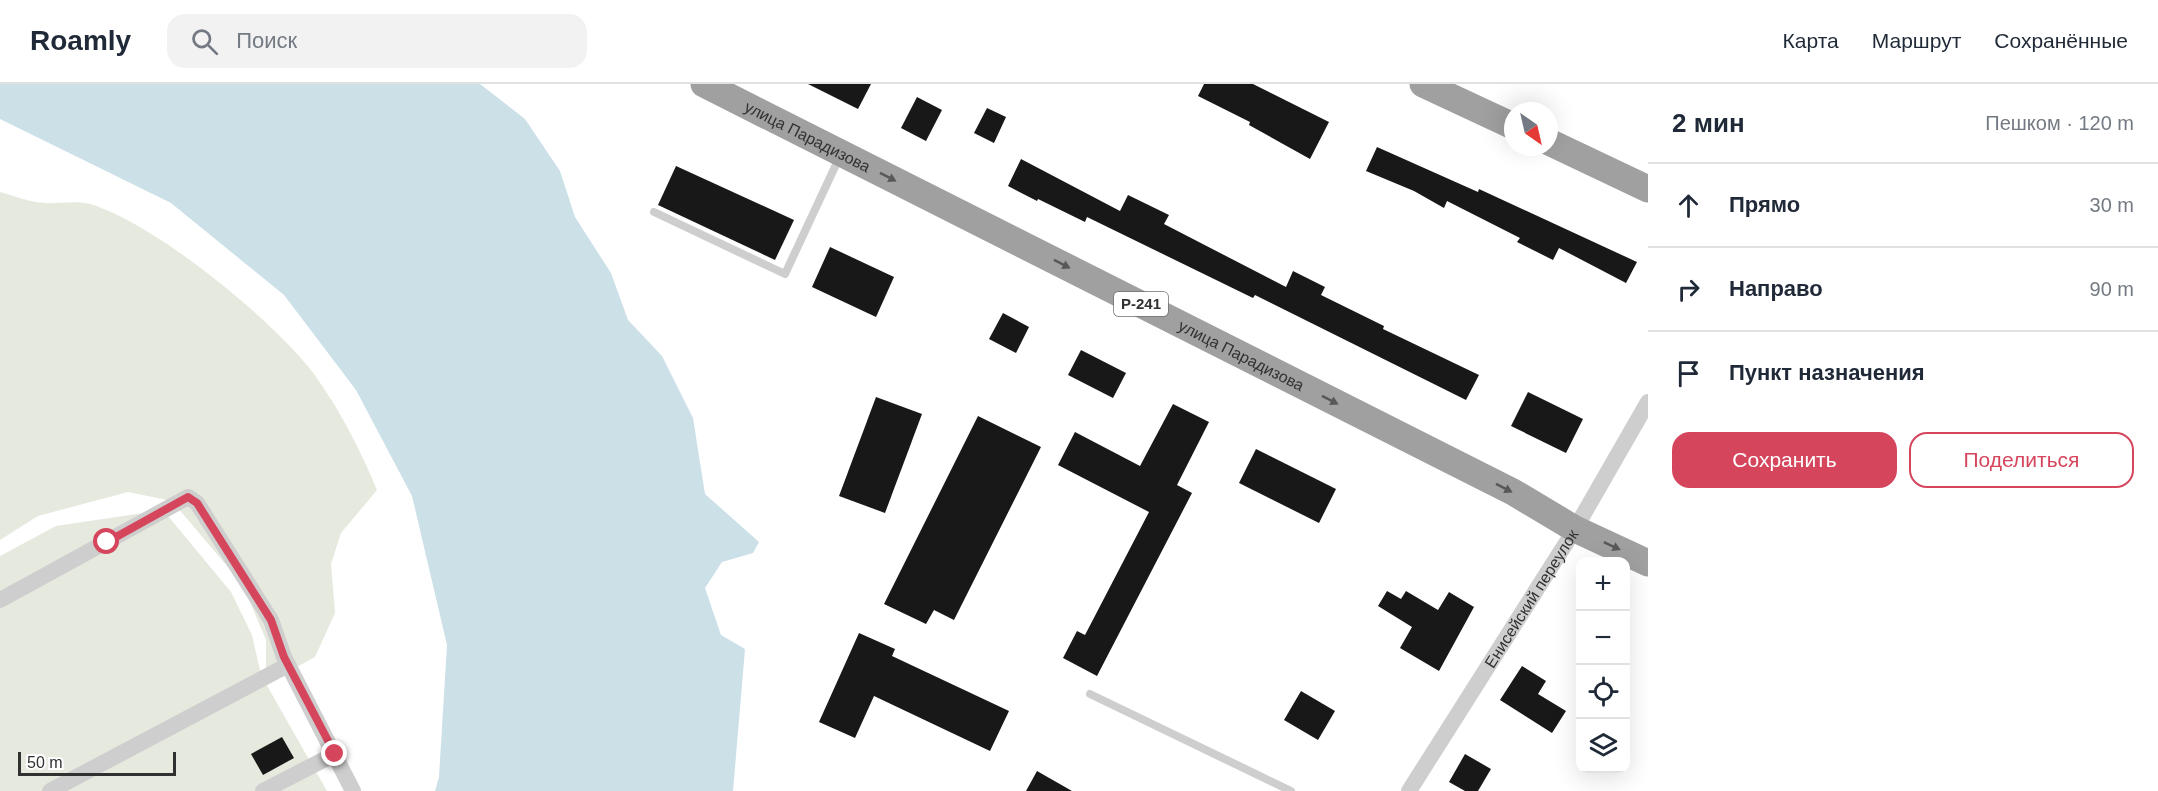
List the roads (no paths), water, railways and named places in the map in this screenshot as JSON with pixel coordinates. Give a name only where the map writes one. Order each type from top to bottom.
[{"type":"highway","name":"улица Парадизова","points":[[704,84],[1513,492],[1575,529],[1648,563]]},
{"type":"highway","points":[[1423,84],[1504,122]]},
{"type":"highway","points":[[1558,146],[1648,189]]},
{"type":"street","name":"Енисейский переулок","points":[[1409,791],[1575,529],[1648,402]]},
{"type":"street","points":[[0,600],[188,497],[197,503],[271,620],[288,665],[353,791]]},
{"type":"street","points":[[50,791],[288,665]]},
{"type":"street","points":[[263,791],[335,754]]},
{"type":"lane","points":[[654,212],[785,274],[842,153]]},
{"type":"lane","points":[[1090,694],[1291,791]]}]
